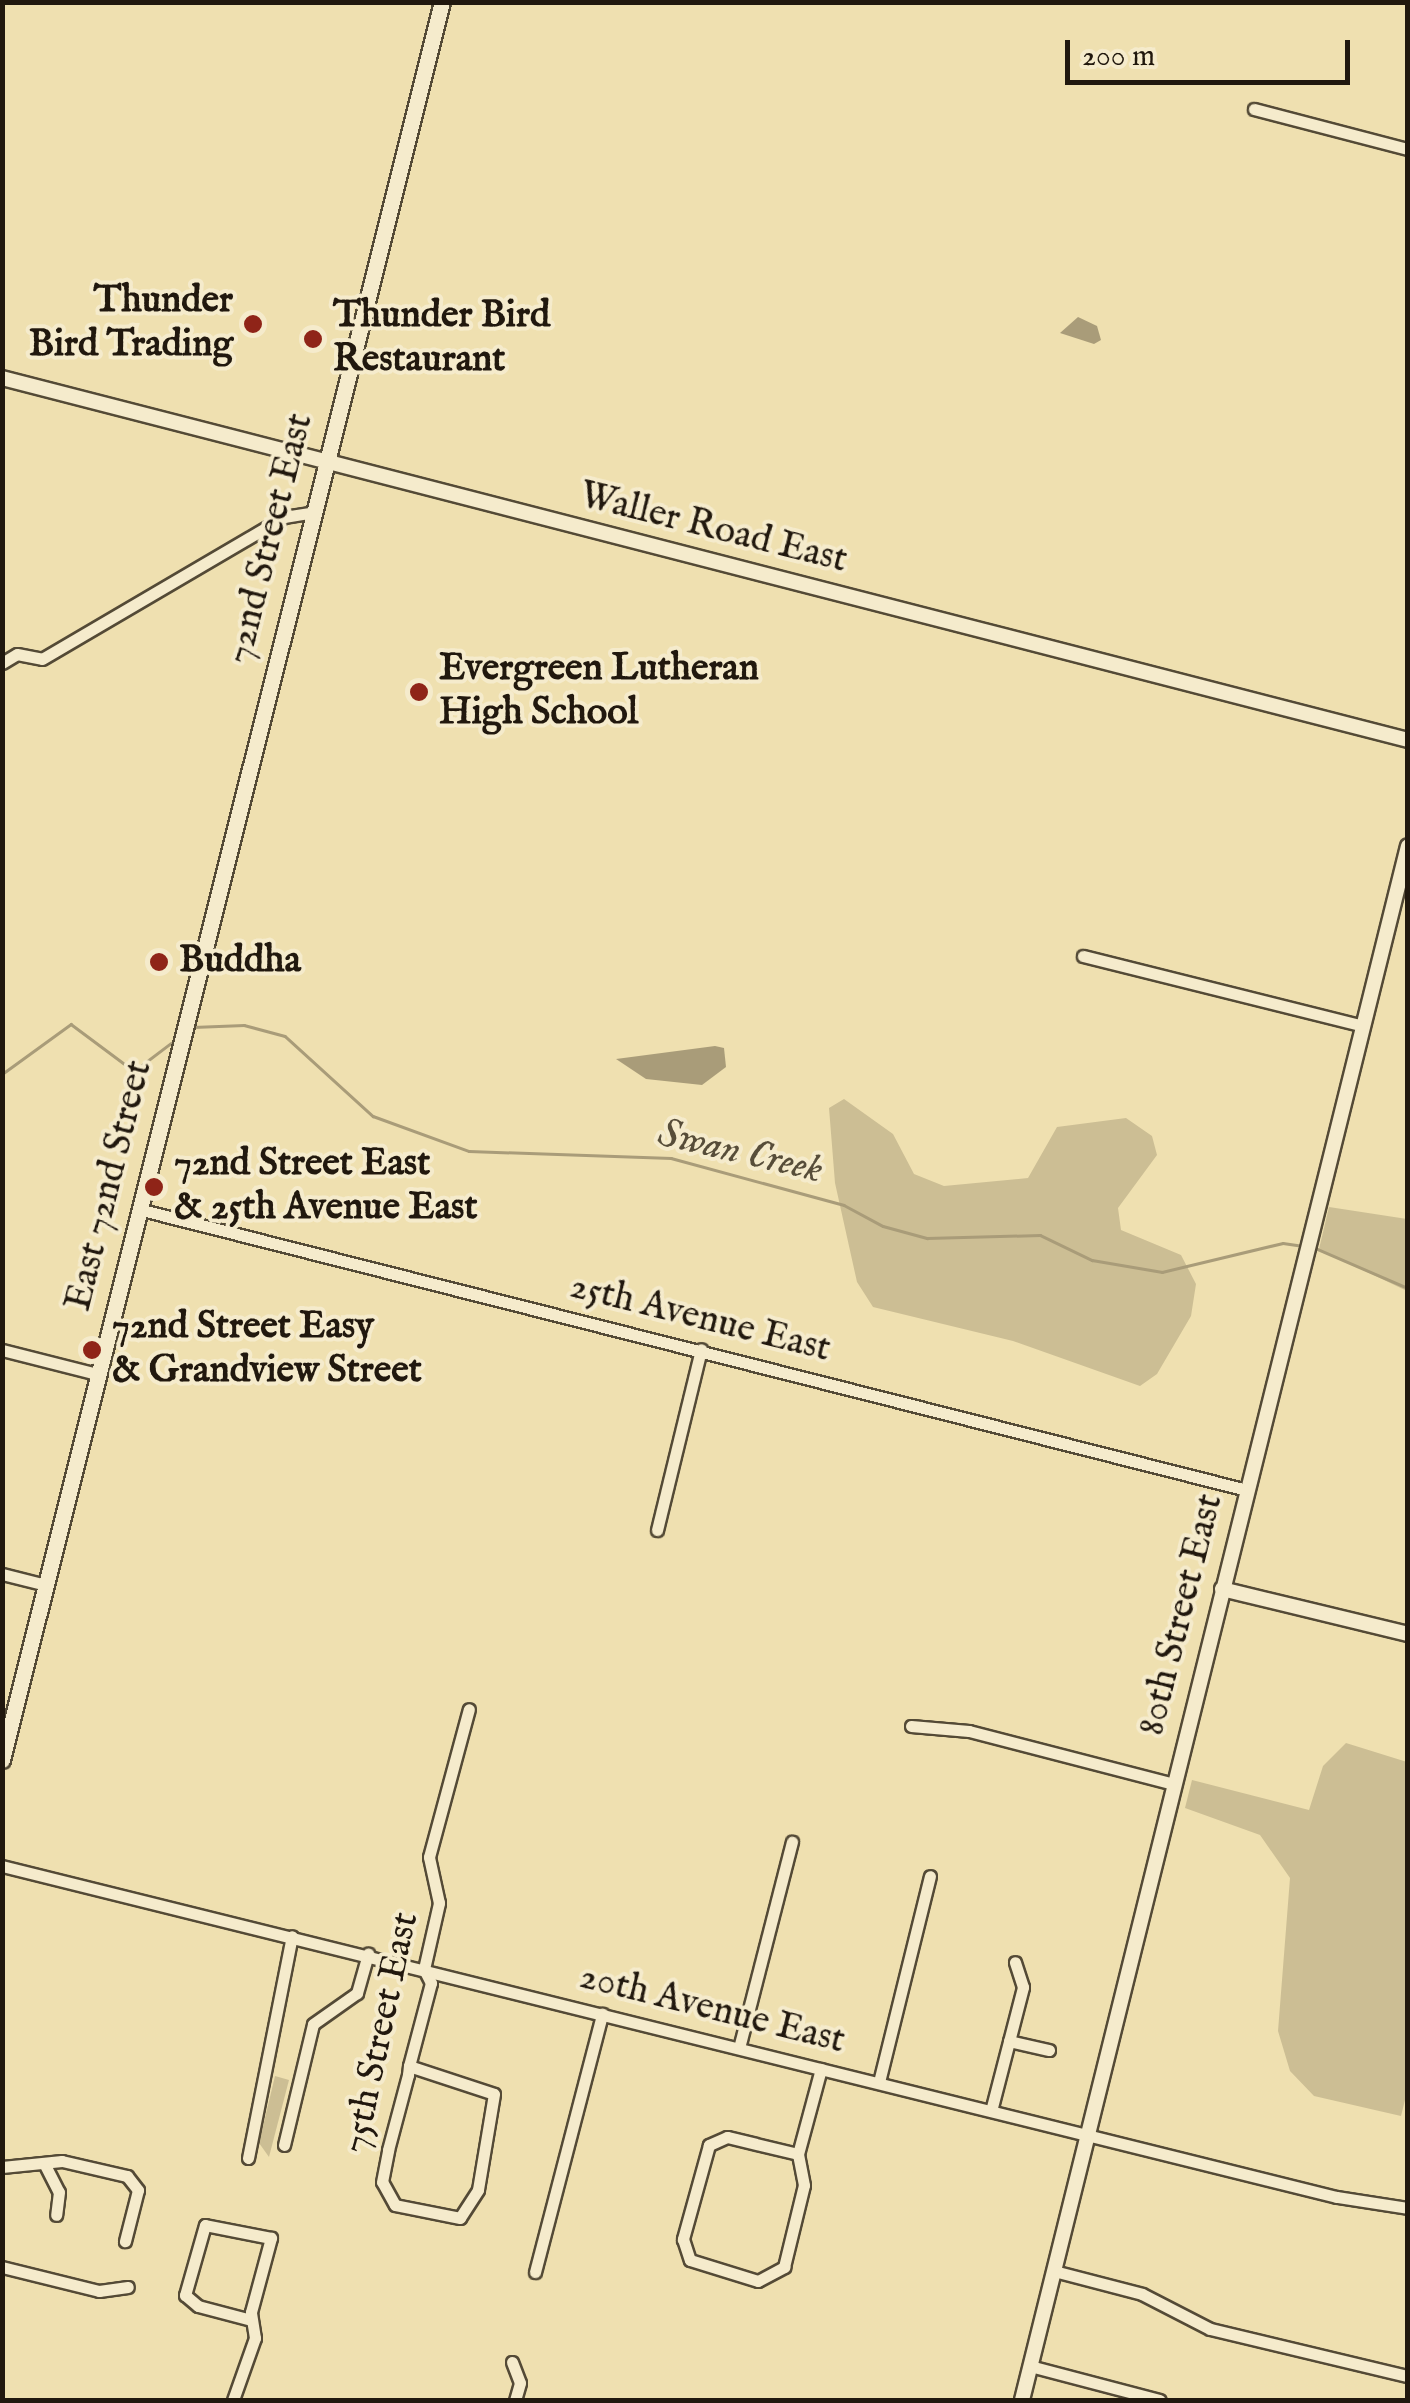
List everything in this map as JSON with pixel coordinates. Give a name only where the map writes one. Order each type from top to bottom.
[{"type":"main road","name":"72nd Street East","points":[[181,1035],[442,2]]},
{"type":"main road","name":"East 72nd Street","points":[[2,1760],[181,1035]]},
{"type":"street","points":[[1254,110],[1408,149]]},
{"type":"street","name":"Waller Road East","points":[[2,378],[1408,740]]},
{"type":"street","points":[[2,662],[18,654],[42,659],[284,517],[310,513]]},
{"type":"street","name":"80th Street East","points":[[1022,2400],[1408,846]]},
{"type":"street","points":[[1083,956],[1363,1026]]},
{"type":"street","name":"25th Avenue East","points":[[138,1208],[1247,1490]]},
{"type":"street","points":[[657,1530],[702,1349]]},
{"type":"street","points":[[2,1350],[97,1374]]},
{"type":"street","points":[[2,1574],[46,1585]]},
{"type":"street","points":[[1222,1588],[1408,1634]]},
{"type":"street","name":"75th Street East","points":[[410,2066],[494,2094],[478,2190],[460,2218],[395,2206],[384,2195],[382,2182],[410,2066],[431,1982],[424,1968],[440,1903],[429,1857],[469,1709]]},
{"type":"street","points":[[911,1726],[969,1731],[1174,1784]]},
{"type":"street","points":[[739,2048],[792,1842]]},
{"type":"street","name":"20th Avenue East","points":[[2,1866],[1337,2197],[1408,2208]]},
{"type":"street","points":[[878,2082],[930,1876]]},
{"type":"street","points":[[248,2158],[292,1936]]},
{"type":"street","points":[[284,2144],[313,2024],[351,2000],[368,1954]]},
{"type":"street","points":[[992,2110],[1023,1988],[1015,1962]]},
{"type":"street","points":[[536,2272],[602,2014]]},
{"type":"street","points":[[1008,2040],[1049,2050]]},
{"type":"street","points":[[798,2154],[716,2139],[705,2151],[685,2252],[703,2268],[758,2281],[781,2270],[804,2185],[798,2154],[821,2069]]},
{"type":"street","points":[[2,2168],[68,2161],[134,2182],[138,2190],[126,2241]]},
{"type":"street","points":[[45,2164],[59,2192],[56,2215]]},
{"type":"street","points":[[233,2400],[255,2338],[251,2320],[271,2238],[205,2225],[186,2295],[202,2308],[251,2320]]},
{"type":"street","points":[[2,2267],[99,2292],[128,2287]]},
{"type":"street","points":[[1054,2271],[1142,2294],[1210,2329],[1408,2376]]},
{"type":"street","points":[[512,2362],[520,2383],[516,2400]]},
{"type":"street","points":[[1030,2366],[1160,2400]]},
{"type":"shaded area","points":[[1078,317],[1097,326],[1101,340],[1094,344],[1060,333]]},
{"type":"shaded area","points":[[724,1048],[726,1067],[702,1085],[646,1079],[616,1059]]},
{"type":"shaded area","points":[[844,1099],[893,1134],[914,1174],[944,1186],[1028,1178],[1057,1127],[1126,1118],[1152,1136],[1157,1155],[1118,1208],[1121,1230],[1181,1255],[1196,1284],[1191,1316],[1157,1374],[1140,1386],[1013,1341],[873,1307],[857,1282],[835,1183],[829,1108]]},
{"type":"shaded area","points":[[1329,1207],[1407,1219],[1407,1291],[1319,1249]]},
{"type":"shaded area","points":[[1346,1743],[1407,1762],[1408,2088],[1401,2116],[1314,2096],[1290,2071],[1278,2031],[1290,1878],[1260,1835],[1185,1808],[1192,1780],[1309,1810],[1323,1766]]},
{"type":"shaded area","points":[[275,2076],[289,2080],[269,2157],[259,2143]]},
{"type":"waterway","name":"Swan Creek","points":[[2,1074],[71,1024],[134,1071],[171,1043]]},
{"type":"waterway","name":"Swan Creek","points":[[193,1027],[244,1025],[285,1036],[373,1116],[469,1151],[671,1158],[844,1205],[883,1226],[927,1238],[1040,1235],[1092,1260],[1162,1272],[1283,1243],[1298,1245]]},
{"type":"waterway","name":"Swan Creek","points":[[1315,1248],[1408,1288]]},
{"type":"place","name":"Thunder Bird Trading","points":[[253,324]]},
{"type":"place","name":"Thunder Bird Restaurant","points":[[313,339]]},
{"type":"place","name":"Evergreen Lutheran High School","points":[[419,692]]},
{"type":"place","name":"Buddha","points":[[159,962]]},
{"type":"place","name":"72nd Street East & 25th Avenue East","points":[[154,1187]]},
{"type":"place","name":"72nd Street Easy & Grandview Street","points":[[92,1350]]}]
